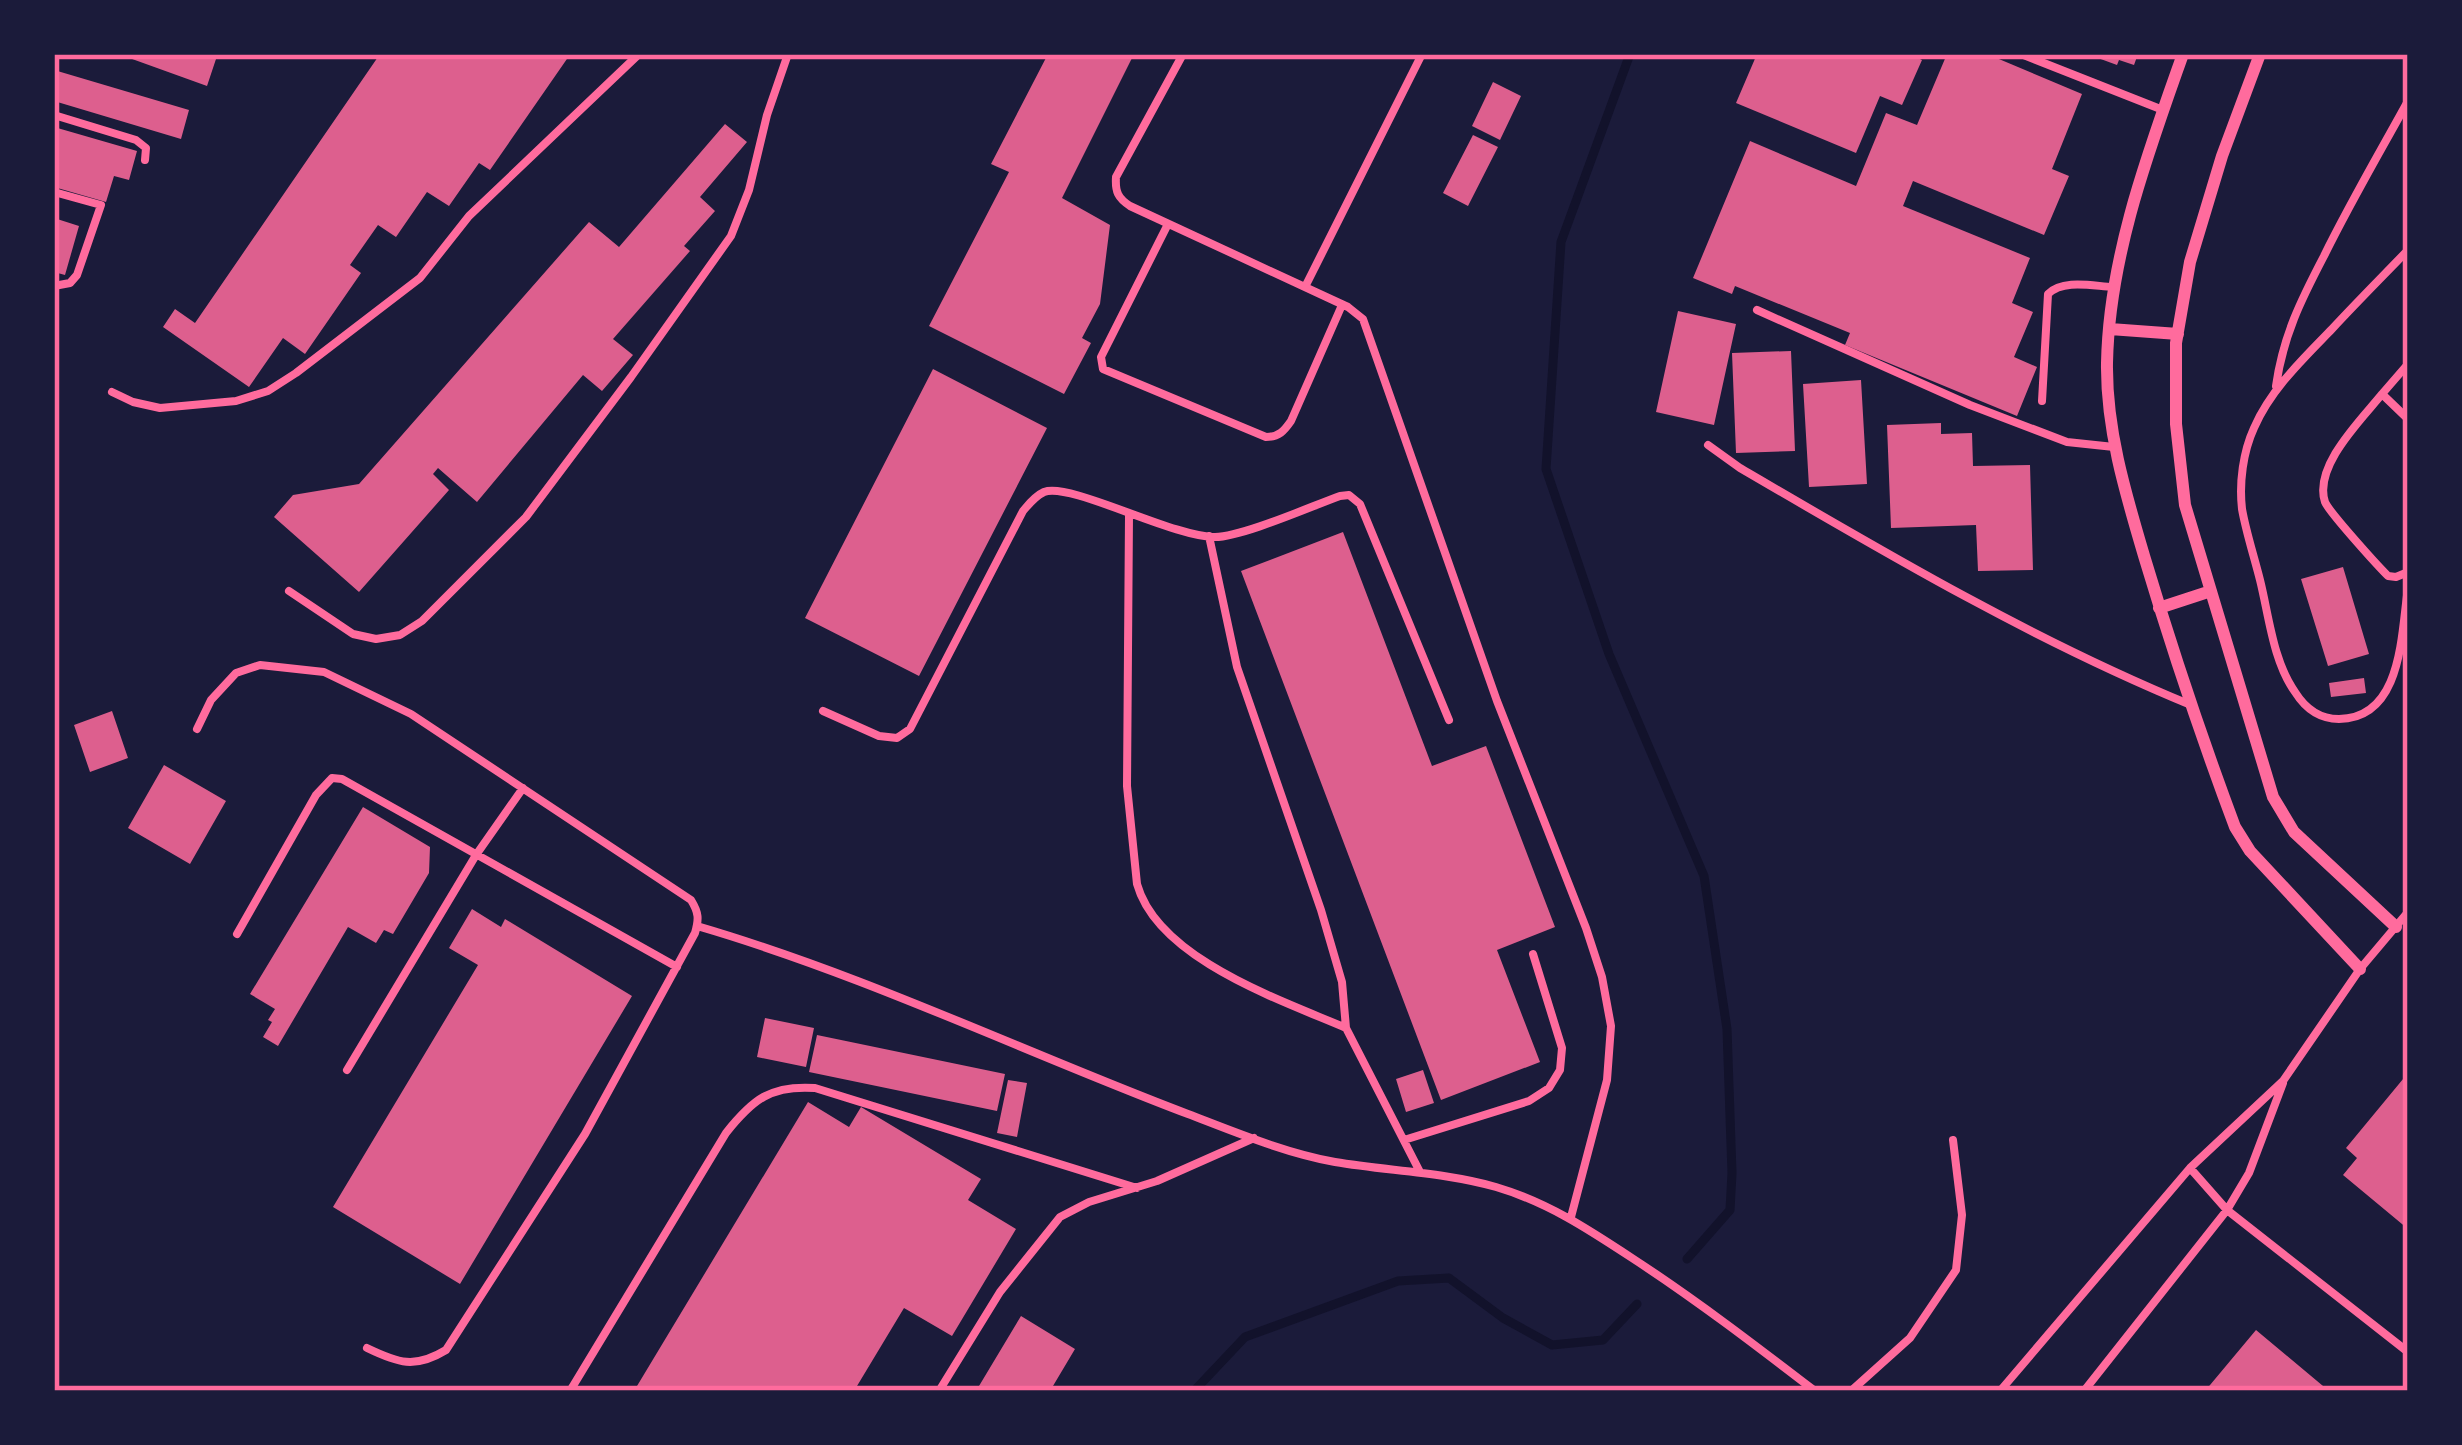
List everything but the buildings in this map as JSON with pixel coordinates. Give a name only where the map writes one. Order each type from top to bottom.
[{"type":"street","points":[[2183,54],[2113,287],[2107,365],[2114,446],[2159,608],[2236,827],[2251,851],[2360,969]]},
{"type":"street","points":[[2260,54],[2190,262],[2178,334],[2176,424],[2185,505],[2273,797],[2294,832],[2396,927]]},
{"type":"street","points":[[2110,329],[2178,334]]},
{"type":"street","points":[[2159,608],[2211,591]]},
{"type":"lane","points":[[112,392],[160,408],[236,400],[268,391],[420,278],[469,216],[639,54]]},
{"type":"lane","points":[[289,591],[352,634],[376,639],[400,635],[422,621],[526,517],[731,236],[743,211],[788,54]]},
{"type":"lane","points":[[1183,54],[1116,177],[1115,190],[1120,199],[1168,224],[1342,304],[1363,319],[1497,701],[1602,977],[1611,1026],[1606,1080],[1571,1217]]},
{"type":"lane","points":[[1305,287],[1422,54]]},
{"type":"lane","points":[[2020,54],[2163,110]]},
{"type":"lane","points":[[2275,392],[2291,322],[2408,100]]},
{"type":"lane","points":[[54,115],[136,140],[146,148],[145,160]]},
{"type":"lane","points":[[54,192],[101,205],[77,275],[70,284],[54,286]]},
{"type":"lane","points":[[1168,224],[1101,357],[1103,369],[1274,437],[1291,421],[1342,304]]},
{"type":"lane","points":[[2408,250],[2275,392],[2245,455],[2242,506],[2288,681],[2309,709],[2324,718],[2362,714],[2389,690],[2408,588]]},
{"type":"lane","points":[[2042,401],[2048,294],[2064,285],[2113,287]]},
{"type":"lane","points":[[1757,310],[2067,442],[2114,446]]},
{"type":"lane","points":[[2408,364],[2334,454],[2324,483],[2325,503],[2388,576],[2408,572]]},
{"type":"lane","points":[[2382,394],[2408,419]]},
{"type":"lane","points":[[1708,445],[1958,594],[2120,676],[2192,706]]},
{"type":"lane","points":[[824,711],[880,736],[897,738],[910,729],[1023,511],[1042,493],[1055,490],[1209,536],[1234,534],[1340,496],[1355,499],[1449,720]]},
{"type":"lane","points":[[1129,514],[1127,786],[1141,900],[1156,922],[1200,958],[1239,982],[1346,1028]]},
{"type":"lane","points":[[1209,536],[1237,667],[1342,982],[1346,1028],[1420,1172]]},
{"type":"lane","points":[[197,729],[211,700],[236,673],[260,665],[324,672],[411,714],[691,900],[699,918],[585,1134],[446,1350],[414,1363],[367,1348]]},
{"type":"lane","points":[[237,934],[316,795],[332,778],[676,967]]},
{"type":"lane","points":[[347,1070],[476,855],[523,788]]},
{"type":"lane","points":[[2000,1391],[2190,1168],[2283,1081],[2360,969],[2408,912]]},
{"type":"lane","points":[[697,926],[838,974],[1255,1138],[1333,1162],[1494,1186],[1545,1204],[1701,1303],[1815,1391]]},
{"type":"lane","points":[[1404,1140],[1529,1101],[1550,1088],[1560,1070],[1562,1048],[1533,954]]},
{"type":"lane","points":[[2084,1391],[2227,1210],[2249,1173],[2283,1081]]},
{"type":"lane","points":[[570,1391],[726,1133],[766,1093],[815,1088],[1137,1188]]},
{"type":"lane","points":[[939,1391],[1000,1292],[1060,1217],[1255,1138]]},
{"type":"lane","points":[[1850,1391],[1910,1338],[1956,1270],[1962,1215],[1953,1141]]},
{"type":"lane","points":[[2190,1168],[2227,1210],[2408,1352]]},
{"type":"waterway","points":[[1630,54],[1561,242],[1546,469],[1609,654],[1704,876],[1727,1029],[1732,1173],[1730,1210],[1687,1259]]},
{"type":"waterway","points":[[1194,1391],[1245,1337],[1398,1281],[1449,1278],[1503,1318],[1552,1345],[1603,1340],[1637,1304]]}]
